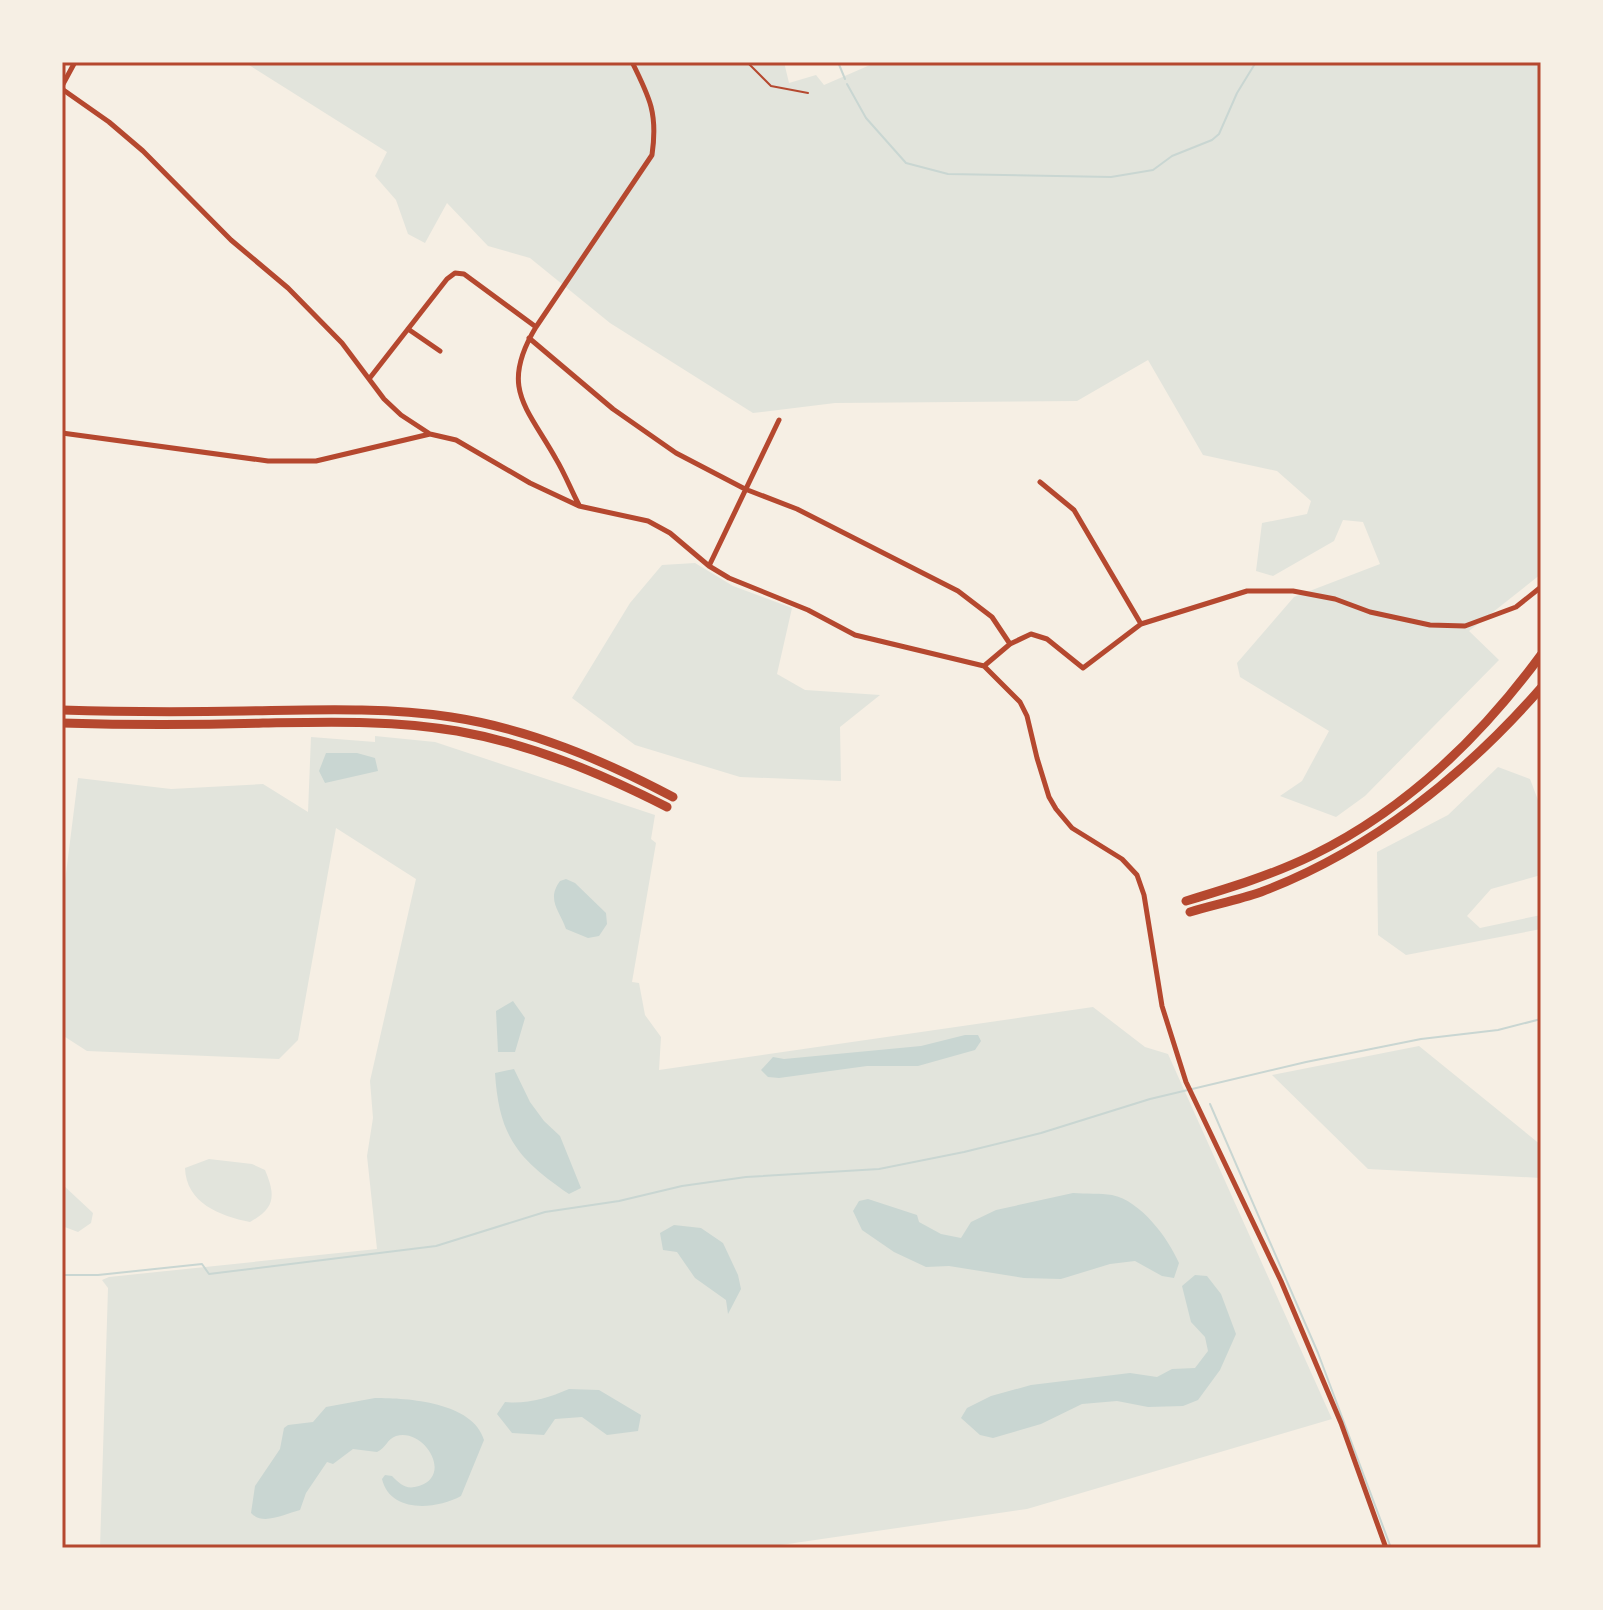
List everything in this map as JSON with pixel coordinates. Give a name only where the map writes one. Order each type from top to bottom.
[{"type":"highway","points":[[1186,901],[1254,880],[1312,855],[1405,799],[1474,737],[1541,655]]},
{"type":"highway","points":[[1190,912],[1260,892],[1347,851],[1384,828],[1464,766],[1541,688]]},
{"type":"highway","points":[[62,710],[398,711],[452,717],[553,742],[632,775],[673,797]]},
{"type":"highway","points":[[62,723],[400,724],[456,731],[552,756],[595,772],[667,807]]},
{"type":"street","points":[[75,62],[62,87],[143,151],[231,240],[288,288],[342,343],[376,390],[401,415],[430,434],[466,443],[530,483],[579,506],[648,521],[670,533],[709,566],[738,583],[808,610],[855,635],[984,666],[1020,702],[1027,716],[1045,784],[1056,809],[1072,828],[1122,859],[1137,875],[1144,895],[1162,1006],[1186,1082],[1281,1281],[1341,1423],[1386,1548]]},
{"type":"street","points":[[579,506],[556,458],[522,403],[519,366],[529,338],[652,155],[656,126],[648,94],[632,62]]},
{"type":"street","points":[[369,379],[447,279],[459,273],[536,327]]},
{"type":"street","points":[[407,329],[440,351]]},
{"type":"street","points":[[529,338],[590,391],[659,442],[745,489],[797,509],[958,591],[992,617],[1010,644]]},
{"type":"street","points":[[709,566],[779,420]]},
{"type":"street","points":[[62,433],[268,461],[316,461],[430,434]]},
{"type":"street","points":[[1040,482],[1074,510],[1141,624]]},
{"type":"street","points":[[984,666],[1010,644],[1031,634],[1047,639],[1083,668],[1141,624],[1247,591],[1293,591],[1430,625],[1465,626],[1516,607],[1541,587]]},
{"type":"path","points":[[747,62],[771,86],[808,93]]},
{"type":"shaded area","points":[[252,62],[784,62],[789,83],[816,75],[824,85],[877,62],[1541,62],[1541,574],[1469,631],[1499,660],[1365,796],[1336,817],[1280,796],[1302,781],[1329,731],[1240,677],[1237,663],[1294,597],[1380,564],[1363,522],[1343,520],[1334,541],[1273,576],[1256,571],[1262,523],[1307,514],[1311,501],[1277,471],[1203,455],[1148,360],[1077,401],[835,403],[753,413],[610,323],[530,258],[488,246],[447,203],[425,243],[408,234],[396,200],[375,176],[387,152],[249,65]]},
{"type":"shaded area","points":[[695,563],[733,586],[792,608],[777,674],[805,690],[880,695],[840,727],[841,781],[740,777],[635,745],[572,698],[630,603],[662,565]]},
{"type":"shaded area","points":[[375,736],[435,742],[655,815],[651,839],[656,843],[632,982],[639,983],[645,1015],[661,1037],[659,1070],[1093,1007],[1145,1047],[1168,1054],[1332,1419],[1027,1509],[761,1548],[100,1548],[108,1288],[102,1280],[377,1249],[367,1156],[373,1118],[370,1081],[416,879],[336,828],[298,1040],[279,1059],[87,1051],[62,1035],[62,905],[78,778],[171,789],[263,784],[308,812],[311,737],[375,742]]},
{"type":"shaded area","points":[[326,753],[357,753],[375,758],[378,771],[325,783],[319,771]]},
{"type":"shaded area","points":[[1498,767],[1530,779],[1541,808],[1541,875],[1491,889],[1467,916],[1480,928],[1541,915],[1541,929],[1406,955],[1378,935],[1377,852],[1448,815]]},
{"type":"shaded area","points":[[566,879],[575,883],[606,913],[607,924],[599,936],[588,938],[566,929],[554,894],[560,881]]},
{"type":"shaded area","points":[[513,1001],[525,1018],[515,1052],[498,1052],[496,1011]]},
{"type":"shaded area","points":[[965,1035],[978,1035],[981,1041],[975,1050],[918,1066],[867,1066],[779,1078],[768,1077],[761,1070],[773,1057],[784,1059],[921,1046]]},
{"type":"shaded area","points":[[1419,1046],[1541,1145],[1541,1178],[1368,1169],[1272,1075]]},
{"type":"shaded area","points":[[514,1069],[530,1102],[560,1136],[581,1188],[569,1194],[524,1157],[507,1130],[497,1095],[495,1073]]},
{"type":"shaded area","points":[[209,1159],[252,1164],[265,1170],[272,1194],[264,1212],[250,1222],[217,1212],[198,1199],[191,1190],[185,1168]]},
{"type":"shaded area","points":[[62,1184],[93,1213],[91,1223],[78,1232],[62,1226]]},
{"type":"shaded area","points":[[1073,1193],[1112,1195],[1143,1213],[1161,1232],[1179,1263],[1174,1278],[1162,1276],[1135,1261],[1110,1264],[1061,1279],[1024,1278],[949,1266],[926,1267],[894,1252],[862,1230],[853,1211],[859,1201],[868,1199],[917,1215],[919,1222],[941,1234],[961,1238],[971,1222],[996,1210]]},
{"type":"shaded area","points":[[674,1225],[701,1228],[723,1243],[741,1289],[728,1314],[726,1300],[695,1278],[677,1252],[663,1250],[660,1233]]},
{"type":"shaded area","points":[[1195,1275],[1207,1276],[1221,1294],[1236,1334],[1220,1370],[1198,1400],[1183,1406],[1148,1407],[1117,1401],[1082,1404],[1041,1424],[993,1438],[980,1435],[961,1418],[967,1408],[991,1396],[1031,1385],[1130,1373],[1157,1377],[1172,1369],[1195,1368],[1208,1351],[1205,1337],[1191,1322],[1182,1286]]},
{"type":"shaded area","points":[[569,1389],[599,1390],[641,1415],[638,1431],[607,1435],[582,1417],[555,1419],[544,1435],[512,1433],[497,1414],[505,1402],[538,1400]]},
{"type":"shaded area","points":[[375,1398],[438,1405],[467,1417],[478,1427],[484,1440],[461,1496],[427,1506],[415,1506],[394,1498],[382,1479],[385,1475],[411,1487],[429,1480],[434,1472],[431,1454],[416,1438],[406,1435],[393,1437],[377,1452],[353,1449],[333,1464],[327,1462],[306,1493],[300,1510],[268,1519],[251,1513],[255,1486],[280,1449],[284,1428],[313,1422],[326,1407]]},
{"type":"waterway","points":[[838,62],[845,79]]},
{"type":"waterway","points":[[847,84],[866,118],[906,163],[948,174],[1111,177],[1153,170],[1172,156],[1212,140],[1219,134],[1237,93],[1256,62]]},
{"type":"waterway","points":[[62,1275],[98,1275],[202,1264],[209,1274],[436,1246],[545,1212],[619,1201],[682,1186],[746,1177],[879,1169],[964,1152],[1041,1133],[1150,1099],[1306,1062],[1421,1039],[1498,1030],[1541,1019]]},
{"type":"waterway","points":[[1210,1104],[1318,1353],[1391,1548]]}]
